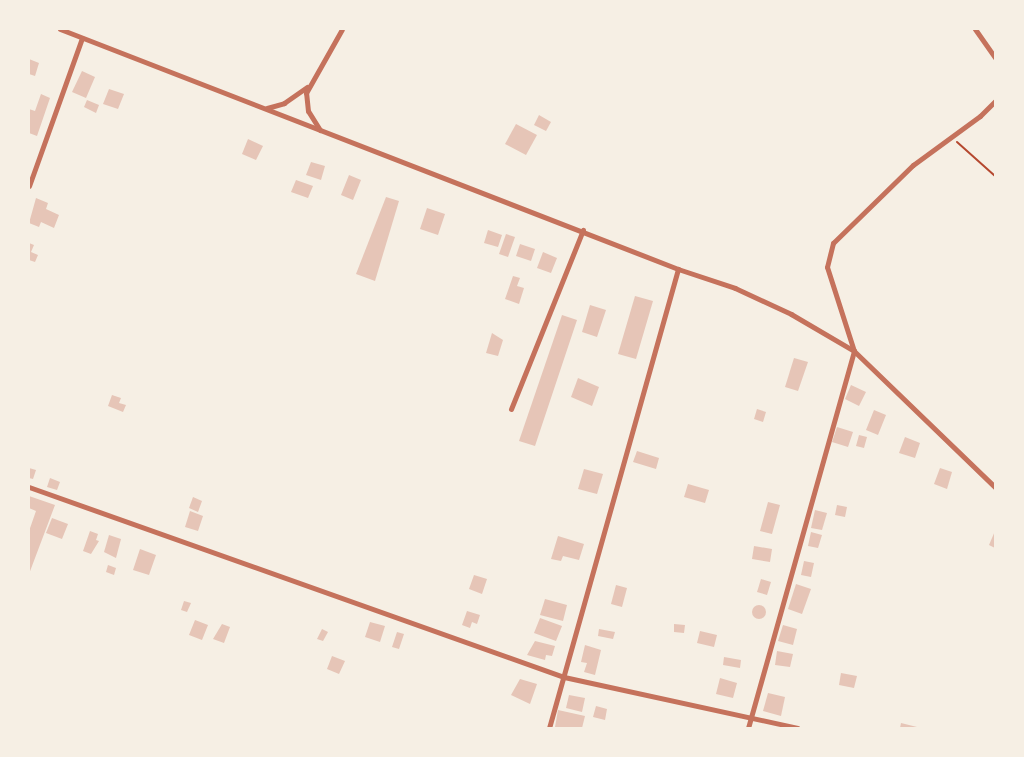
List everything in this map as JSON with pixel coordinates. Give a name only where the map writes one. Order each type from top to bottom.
[{"type":"street","points":[[60,29],[583,230],[678,269],[734,288],[792,314],[854,351],[995,487]]},
{"type":"street","points":[[266,108],[284,103],[308,86],[342,29]]},
{"type":"street","points":[[976,29],[995,58]]},
{"type":"street","points":[[29,186],[82,38]]},
{"type":"street","points":[[308,86],[308,111],[320,130]]},
{"type":"street","points":[[748,728],[854,351],[827,267],[833,243],[913,165],[951,137],[995,100]]},
{"type":"street","points":[[511,409],[583,230]]},
{"type":"street","points":[[549,728],[678,269]]},
{"type":"street","points":[[29,487],[564,677],[798,728]]},
{"type":"path","points":[[951,137],[995,176]]},
{"type":"building","points":[[29,59],[39,63],[35,76],[29,74]]},
{"type":"building","points":[[82,71],[95,77],[86,98],[72,92]]},
{"type":"building","points":[[109,89],[124,94],[118,109],[103,104]]},
{"type":"building","points":[[41,94],[50,98],[37,136],[29,133],[29,109],[35,111]]},
{"type":"building","points":[[87,100],[99,105],[96,113],[84,107]]},
{"type":"building","points":[[539,115],[551,122],[546,131],[534,125]]},
{"type":"building","points":[[516,124],[537,135],[526,155],[505,144]]},
{"type":"building","points":[[248,139],[263,146],[256,160],[242,154]]},
{"type":"building","points":[[311,162],[325,166],[321,180],[306,175]]},
{"type":"building","points":[[349,175],[361,180],[353,200],[341,195]]},
{"type":"building","points":[[296,180],[313,186],[308,198],[291,192]]},
{"type":"building","points":[[386,197],[399,201],[375,281],[356,274]]},
{"type":"building","points":[[36,198],[48,203],[46,209],[59,215],[54,228],[41,222],[39,227],[29,223]]},
{"type":"building","points":[[427,208],[445,214],[438,235],[420,229]]},
{"type":"building","points":[[488,230],[502,235],[498,247],[484,243]]},
{"type":"building","points":[[506,234],[515,237],[508,257],[499,254]]},
{"type":"building","points":[[29,243],[34,245],[31,252],[38,255],[35,262],[29,260]]},
{"type":"building","points":[[520,244],[535,249],[531,261],[516,256]]},
{"type":"building","points":[[543,252],[557,258],[551,273],[537,268]]},
{"type":"building","points":[[513,276],[520,278],[517,286],[524,288],[519,304],[505,299]]},
{"type":"building","points":[[635,296],[653,301],[636,359],[618,354]]},
{"type":"building","points":[[590,305],[606,310],[597,337],[582,332]]},
{"type":"building","points":[[562,315],[577,320],[535,446],[519,441]]},
{"type":"building","points":[[492,333],[503,340],[498,356],[486,353]]},
{"type":"building","points":[[794,358],[808,362],[798,391],[785,387]]},
{"type":"building","points":[[578,378],[599,387],[592,406],[571,397]]},
{"type":"building","points":[[851,385],[866,392],[859,406],[845,399]]},
{"type":"building","points":[[112,395],[121,398],[119,403],[126,405],[123,412],[108,406]]},
{"type":"building","points":[[757,409],[766,412],[763,422],[754,419]]},
{"type":"building","points":[[874,410],[886,415],[878,435],[866,430]]},
{"type":"building","points":[[837,427],[853,432],[848,447],[832,442]]},
{"type":"building","points":[[859,435],[867,437],[864,448],[856,446]]},
{"type":"building","points":[[905,437],[920,443],[915,458],[899,453]]},
{"type":"building","points":[[637,451],[659,458],[656,469],[633,462]]},
{"type":"building","points":[[29,468],[36,470],[33,479],[29,478]]},
{"type":"building","points":[[940,468],[952,472],[947,489],[934,484]]},
{"type":"building","points":[[584,469],[603,474],[597,494],[578,489]]},
{"type":"building","points":[[50,478],[60,482],[57,490],[47,487]]},
{"type":"building","points":[[688,484],[709,490],[705,503],[684,497]]},
{"type":"building","points":[[29,496],[55,505],[29,574],[29,531],[36,511],[29,508]]},
{"type":"building","points":[[193,497],[202,501],[198,512],[189,508]]},
{"type":"building","points":[[768,502],[780,505],[772,534],[760,531]]},
{"type":"building","points":[[837,505],[847,507],[845,517],[835,515]]},
{"type":"building","points":[[815,510],[827,513],[822,530],[811,528]]},
{"type":"building","points":[[190,511],[203,516],[198,531],[185,527]]},
{"type":"building","points":[[52,518],[68,524],[62,539],[46,533]]},
{"type":"building","points":[[90,531],[98,534],[96,540],[99,541],[91,554],[83,551]]},
{"type":"building","points":[[995,531],[995,548],[989,545]]},
{"type":"building","points":[[811,532],[822,535],[818,548],[808,546]]},
{"type":"building","points":[[109,535],[121,539],[116,558],[104,552]]},
{"type":"building","points":[[558,536],[584,544],[579,560],[563,556],[561,561],[551,559]]},
{"type":"building","points":[[754,546],[772,549],[770,562],[752,559]]},
{"type":"building","points":[[140,549],[156,555],[149,575],[133,570]]},
{"type":"building","points":[[804,561],[814,563],[811,577],[801,575]]},
{"type":"building","points":[[108,565],[116,568],[114,575],[106,572]]},
{"type":"building","points":[[474,575],[487,579],[482,594],[469,589]]},
{"type":"building","points":[[761,579],[771,582],[767,595],[757,592]]},
{"type":"building","points":[[796,584],[811,589],[802,614],[788,609]]},
{"type":"building","points":[[616,585],[627,588],[622,607],[611,604]]},
{"type":"building","points":[[545,599],[567,605],[563,621],[540,615]]},
{"type":"building","points":[[184,601],[191,603],[187,612],[181,610]]},
{"type":"building","points":[[759,605],[764,607],[766,612],[764,617],[759,619],[754,617],[752,612],[754,607]]},
{"type":"building","points":[[467,611],[480,615],[477,624],[472,622],[470,628],[462,625]]},
{"type":"building","points":[[540,618],[562,626],[556,641],[534,633]]},
{"type":"building","points":[[195,620],[208,625],[202,640],[189,635]]},
{"type":"building","points":[[370,622],[385,626],[380,642],[365,637]]},
{"type":"building","points":[[222,624],[230,627],[224,643],[213,639]]},
{"type":"building","points":[[674,624],[685,625],[684,633],[674,632]]},
{"type":"building","points":[[783,625],[797,629],[793,645],[778,641]]},
{"type":"building","points":[[322,629],[328,632],[323,641],[317,639]]},
{"type":"building","points":[[599,629],[615,632],[613,639],[598,636]]},
{"type":"building","points":[[700,631],[717,635],[714,647],[697,643]]},
{"type":"building","points":[[397,632],[404,634],[399,649],[392,647]]},
{"type":"building","points":[[535,641],[555,646],[552,656],[546,655],[545,660],[527,655]]},
{"type":"building","points":[[585,645],[601,650],[595,675],[584,672],[587,663],[581,662]]},
{"type":"building","points":[[777,651],[793,654],[790,667],[775,665]]},
{"type":"building","points":[[332,656],[345,661],[339,674],[327,669]]},
{"type":"building","points":[[724,657],[741,660],[740,668],[723,665]]},
{"type":"building","points":[[841,673],[857,676],[854,688],[839,685]]},
{"type":"building","points":[[720,678],[737,683],[733,698],[716,694]]},
{"type":"building","points":[[520,679],[537,684],[530,704],[511,695]]},
{"type":"building","points":[[768,693],[785,697],[781,716],[763,711]]},
{"type":"building","points":[[569,695],[585,698],[582,712],[566,708]]},
{"type":"building","points":[[596,706],[607,709],[605,720],[593,717]]},
{"type":"building","points":[[558,710],[585,716],[582,728],[555,727]]},
{"type":"building","points":[[901,723],[921,728],[900,728]]}]
